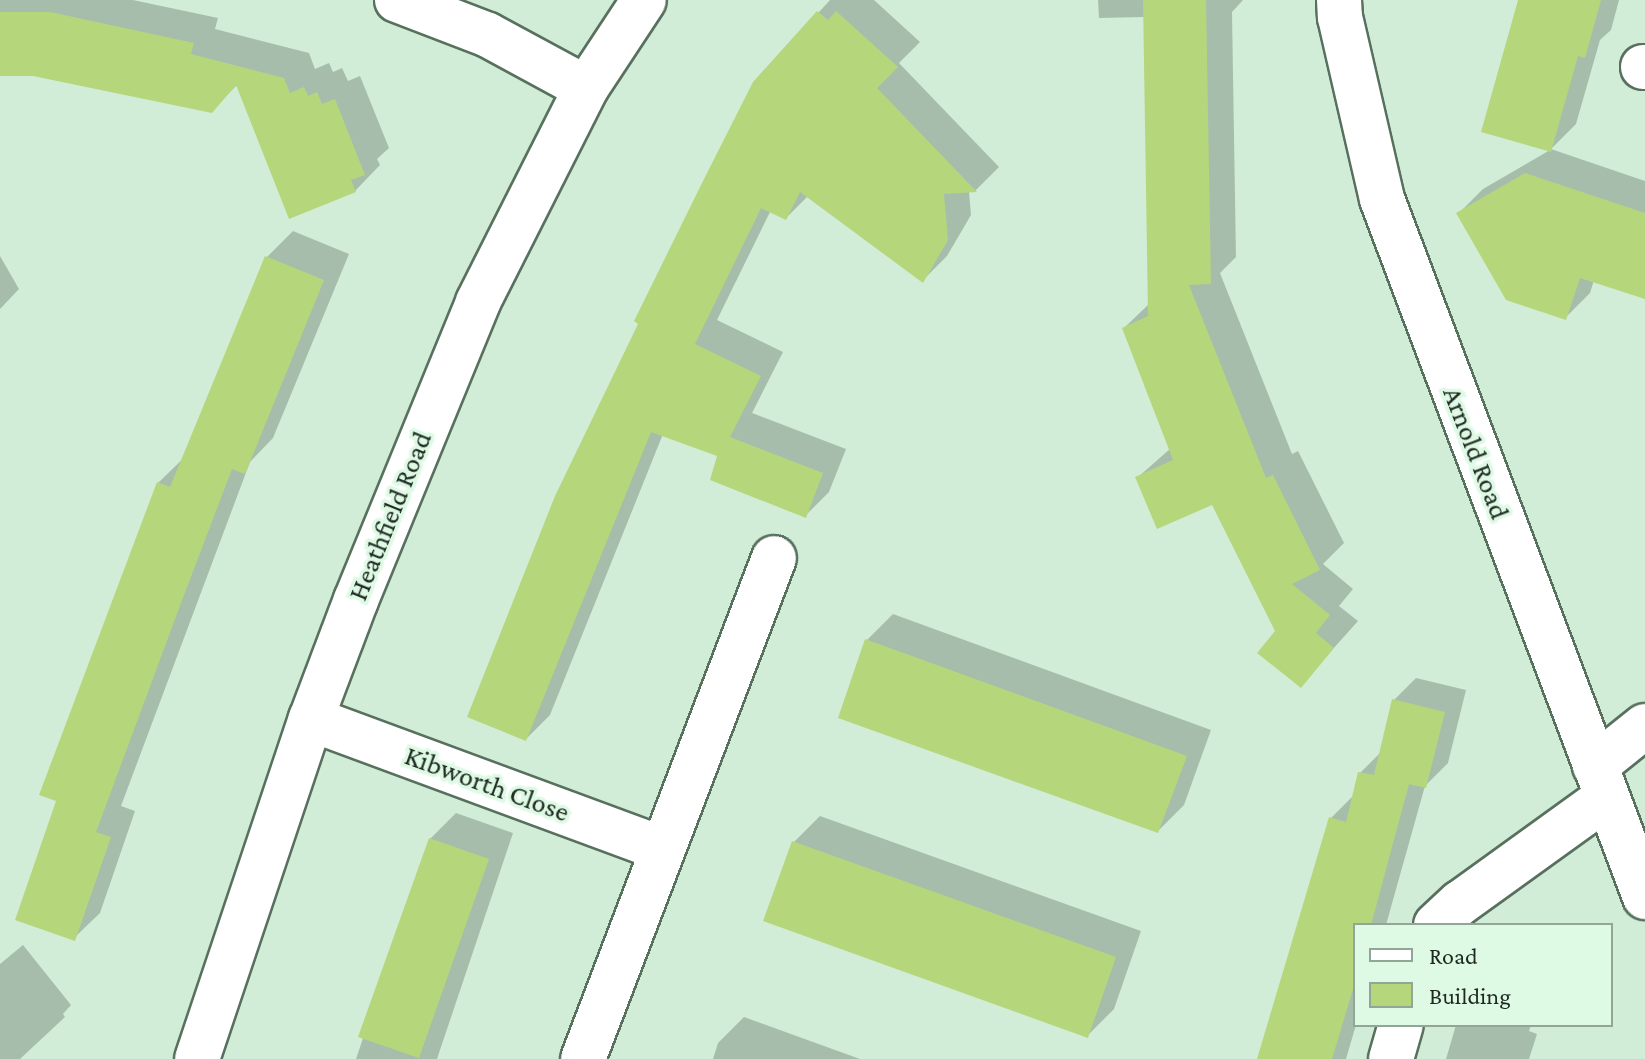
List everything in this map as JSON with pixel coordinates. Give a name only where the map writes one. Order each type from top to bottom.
[{"type":"main road","points":[[397,0],[488,35],[586,88]]},
{"type":"main road","name":"Heathfield Road","points":[[197,1059],[311,719],[356,600],[478,302],[586,88],[644,0]]},
{"type":"main road","name":"Arnold Road","points":[[1339,0],[1340,17],[1382,199],[1645,897]]},
{"type":"main road","points":[[583,1059],[774,558]]},
{"type":"main road","name":"Kibworth Close","points":[[311,719],[663,849]]},
{"type":"main road","points":[[1438,923],[1601,782],[1645,726]]},
{"type":"main road","points":[[1391,1059],[1400,1027]]},
{"type":"building","points":[[1143,0],[1206,0],[1211,284],[1189,285],[1266,478],[1273,475],[1320,570],[1292,584],[1330,615],[1316,633],[1334,648],[1301,688],[1257,653],[1275,631],[1212,505],[1157,529],[1135,477],[1173,460],[1122,328],[1148,316]]},
{"type":"building","points":[[1518,0],[1601,0],[1585,58],[1578,56],[1551,152],[1481,132]]},
{"type":"building","points":[[817,11],[828,20],[836,11],[898,67],[877,88],[977,192],[944,194],[948,240],[923,283],[800,192],[786,220],[761,208],[695,344],[761,376],[730,437],[823,473],[806,518],[710,480],[717,456],[651,432],[526,741],[467,717],[555,496],[638,324],[634,321],[704,179],[753,82]]},
{"type":"building","points":[[0,12],[50,12],[194,43],[191,54],[284,78],[290,93],[304,87],[308,96],[317,92],[322,104],[335,99],[365,175],[351,180],[356,192],[289,219],[236,85],[212,113],[33,76],[0,76]]},
{"type":"building","points":[[1525,173],[1645,213],[1645,299],[1580,278],[1566,320],[1506,300],[1456,213]]},
{"type":"building","points":[[265,256],[324,280],[245,474],[232,469],[181,603],[96,832],[111,837],[75,941],[15,920],[56,801],[39,795],[157,482],[170,487]]},
{"type":"building","points":[[865,639],[1187,756],[1158,833],[838,718]]},
{"type":"building","points":[[1392,699],[1445,712],[1426,788],[1409,784],[1372,923],[1353,923],[1353,989],[1332,1059],[1257,1059],[1329,817],[1346,822],[1358,772],[1374,775]]},
{"type":"building","points":[[429,838],[489,859],[419,1058],[358,1037]]},
{"type":"building","points":[[792,841],[1116,957],[1088,1038],[763,921]]}]
